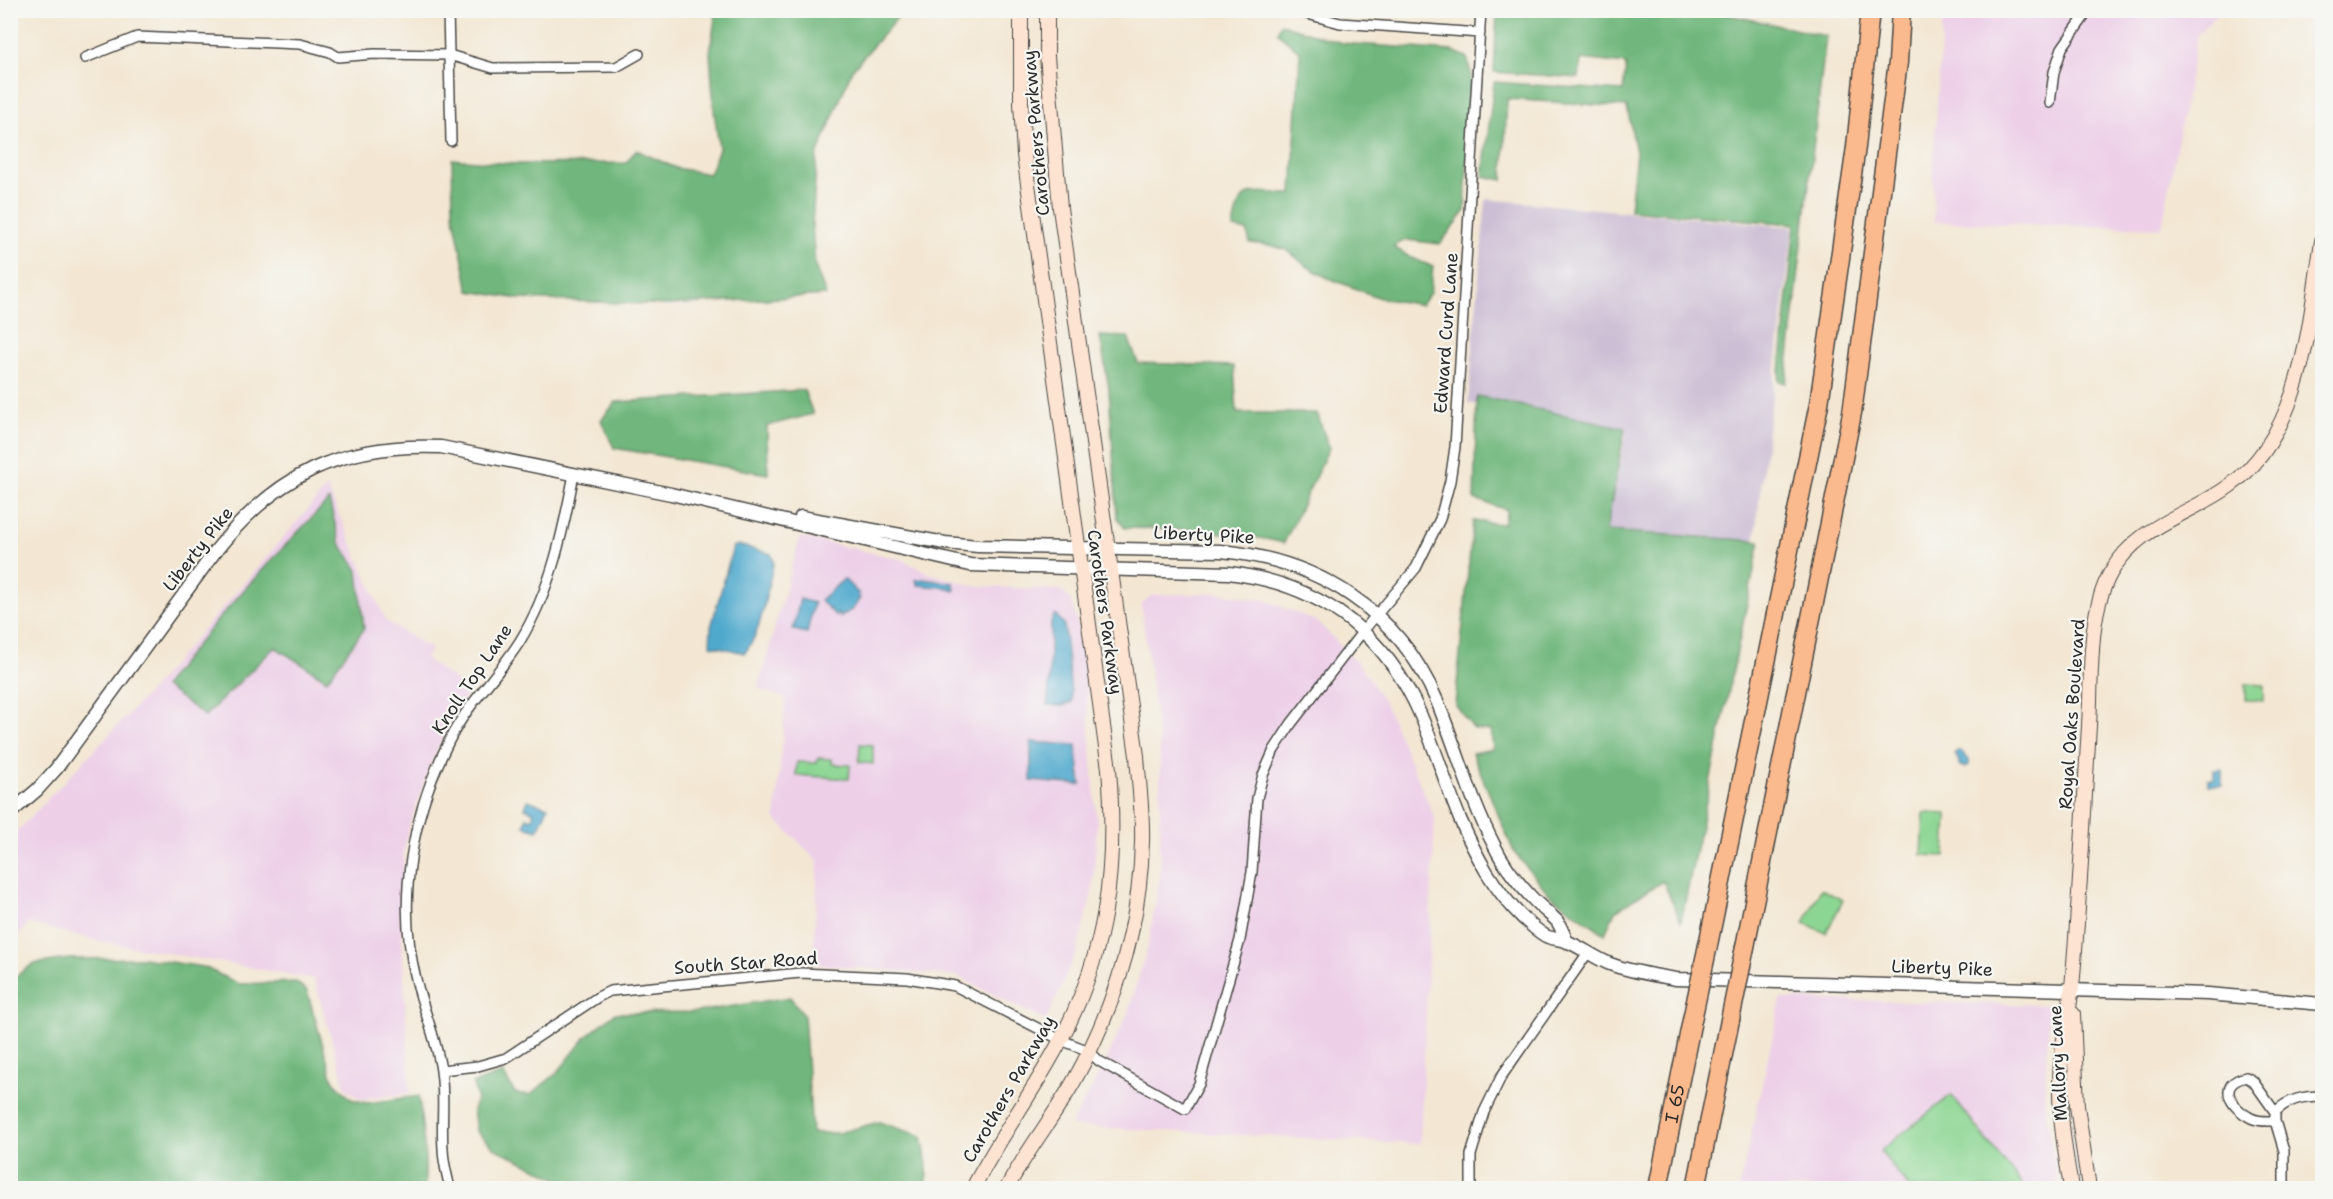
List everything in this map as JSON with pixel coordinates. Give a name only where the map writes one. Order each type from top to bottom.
[{"type":"highway","name":"I 65","points":[[1658,1188],[1819,404],[1856,147],[1870,10]]},
{"type":"highway","name":"I 65","points":[[1696,1188],[1852,413],[1898,62],[1901,10]]},
{"type":"main road","name":"Carothers Parkway","points":[[974,1188],[1061,1040],[1096,953],[1106,912],[1113,821],[1082,569],[1024,155],[1021,103],[1021,10]]},
{"type":"main road","name":"Carothers Parkway","points":[[1007,1188],[1074,1080],[1114,998],[1130,939],[1140,877],[1142,840],[1137,756],[1060,208],[1047,56],[1047,10]]},
{"type":"main road","name":"Royal Oaks Boulevard","points":[[2072,990],[2095,625],[2105,583],[2123,555],[2140,537],[2226,488],[2247,472],[2272,442],[2288,409],[2317,305],[2322,241]]},
{"type":"main road","name":"Mallory Lane","points":[[2071,1188],[2064,1141],[2060,1059],[2072,990]]},
{"type":"main road","name":"Mallory Lane","points":[[2072,990],[2076,1087],[2089,1188]]},
{"type":"street","points":[[448,10],[452,141]]},
{"type":"street","points":[[1293,10],[1348,24],[1480,33]]},
{"type":"street","name":"Edward Curd Lane","points":[[1185,1109],[1199,1084],[1240,940],[1252,872],[1257,798],[1263,775],[1274,750],[1291,724],[1363,631],[1416,568],[1440,519],[1450,481],[1455,447],[1481,10]]},
{"type":"street","points":[[2050,103],[2054,72],[2062,48],[2089,10]]},
{"type":"street","points":[[85,58],[137,37],[300,44],[330,52],[338,57],[374,54],[449,55],[494,68],[616,66],[639,54]]},
{"type":"street","name":"Liberty Pike","points":[[10,813],[56,770],[235,526],[262,501],[293,478],[351,455],[383,448],[409,446],[451,449],[671,494],[945,543],[978,546],[1221,551],[1273,559],[1316,575],[1348,594],[1377,616],[1396,635],[1427,680],[1486,831],[1514,877],[1557,922],[1567,942]]},
{"type":"street","name":"Knoll Top Lane","points":[[450,1188],[443,1148],[441,1070],[415,978],[412,958],[407,892],[414,840],[430,780],[450,739],[480,693],[519,643],[547,588],[564,527],[574,474]]},
{"type":"street","name":"Liberty Pike","points":[[671,494],[970,564],[1229,573],[1284,584],[1330,605],[1363,631],[1400,675],[1415,702],[1476,854],[1493,883],[1524,918],[1545,936],[1567,942],[1587,954],[1612,964],[1642,973],[1676,979],[2208,994],[2322,1004]]},
{"type":"street","points":[[1437,759],[1456,752]]},
{"type":"street","points":[[1471,1188],[1471,1155],[1485,1112],[1501,1077],[1587,954]]},
{"type":"street","name":"South Star Road","points":[[441,1070],[478,1066],[506,1058],[598,997],[610,992],[801,973],[907,978],[955,986],[1061,1040],[1089,1051],[1099,1061],[1185,1109]]},
{"type":"street","points":[[2284,1188],[2284,1151],[2275,1117],[2253,1081],[2246,1077],[2230,1083],[2228,1090],[2232,1100],[2242,1112],[2252,1119],[2275,1117],[2286,1103],[2301,1097],[2322,1096]]},
{"type":"shaded area","points":[[1943,11],[2221,11],[2197,35],[2162,228],[1934,222],[1933,168]]},
{"type":"shaded area","points":[[1486,199],[1793,227],[1754,543],[1605,534],[1626,434],[1468,403]]},
{"type":"shaded area","points":[[327,487],[386,621],[431,649],[425,658],[465,688],[467,694],[440,743],[428,771],[409,826],[404,852],[401,919],[410,1093],[361,1099],[346,1089],[314,979],[94,940],[28,923],[11,945],[11,838],[149,692]]},
{"type":"shaded area","points":[[800,537],[901,559],[929,573],[975,586],[1060,590],[1070,599],[1082,639],[1097,823],[1093,889],[1077,950],[1046,1021],[957,976],[813,964],[818,861],[775,819],[786,699],[758,688]]},
{"type":"shaded area","points":[[1218,593],[1263,599],[1318,622],[1361,667],[1385,703],[1435,818],[1420,1144],[1070,1126],[1104,1065],[1128,1013],[1149,942],[1160,875],[1160,752],[1141,604],[1152,595]]},
{"type":"shaded area","points":[[1781,999],[2050,1005],[2044,1099],[2058,1188],[1739,1188]]},
{"type":"green space","points":[[716,11],[898,11],[899,16],[852,70],[817,156],[812,225],[815,266],[826,295],[669,305],[520,299],[469,291],[453,212],[452,159],[515,164],[626,163],[636,150],[676,168],[709,174],[719,149],[710,53]]},
{"type":"green space","points":[[1497,11],[1712,11],[1826,36],[1786,383],[1779,381],[1795,224],[1630,210],[1636,152],[1627,107],[1507,99],[1503,180],[1483,176],[1494,82],[1623,91],[1626,64],[1581,59],[1579,78],[1494,72]]},
{"type":"green space","points":[[1281,24],[1342,43],[1453,51],[1467,57],[1471,73],[1465,212],[1440,244],[1406,240],[1393,246],[1408,256],[1433,267],[1430,293],[1421,305],[1380,298],[1328,278],[1306,266],[1287,250],[1250,243],[1247,231],[1233,228],[1240,203],[1251,193],[1292,194],[1300,52],[1277,32]]},
{"type":"green space","points":[[1100,336],[1128,337],[1138,363],[1234,366],[1237,413],[1317,413],[1329,448],[1284,543],[1205,531],[1125,528],[1117,518],[1109,389]]},
{"type":"green space","points":[[804,390],[813,414],[767,426],[768,474],[614,448],[601,420],[616,402]]},
{"type":"green space","points":[[1477,396],[1625,428],[1606,531],[1760,541],[1681,922],[1663,881],[1615,911],[1605,934],[1550,895],[1514,852],[1472,753],[1493,749],[1491,731],[1474,729],[1455,705],[1473,521],[1503,524],[1507,510],[1474,499]]},
{"type":"green space","points":[[329,500],[340,543],[358,570],[364,629],[327,680],[275,647],[205,716],[164,686],[244,590]]},
{"type":"green space","points":[[2246,684],[2264,685],[2264,701],[2246,700]]},
{"type":"green space","points":[[860,744],[873,745],[873,764],[859,762]]},
{"type":"green space","points":[[818,758],[832,759],[832,764],[850,765],[849,779],[796,775],[797,762],[817,763]]},
{"type":"green space","points":[[1924,813],[1947,814],[1945,856],[1922,855]]},
{"type":"green space","points":[[1821,889],[1843,900],[1826,933],[1804,923]]},
{"type":"green space","points":[[142,958],[204,967],[239,984],[296,982],[307,991],[333,1080],[351,1099],[367,1103],[419,1096],[425,1154],[425,1188],[11,1188],[11,980],[33,964],[68,959]]},
{"type":"green space","points":[[790,997],[804,1015],[812,1133],[838,1133],[879,1122],[922,1136],[927,1165],[927,1188],[567,1188],[560,1180],[494,1148],[476,1131],[473,1110],[477,1098],[473,1084],[503,1073],[515,1093],[530,1095],[557,1073],[586,1037],[615,1013],[696,1012]]},
{"type":"green space","points":[[1951,1095],[2025,1188],[1910,1188],[1880,1151]]},
{"type":"water","points":[[738,545],[771,554],[774,561],[759,623],[744,653],[710,645],[711,627],[733,547]]},
{"type":"water","points":[[844,579],[859,594],[860,598],[853,609],[840,617],[838,614],[836,616],[820,600]]},
{"type":"water","points":[[916,580],[953,583],[954,591],[949,588],[918,585]]},
{"type":"water","points":[[800,599],[814,603],[807,633],[793,630]]},
{"type":"water","points":[[1055,614],[1064,624],[1072,702],[1062,706],[1048,705],[1051,622]]},
{"type":"water","points":[[1031,742],[1076,745],[1081,785],[1031,781]]},
{"type":"water","points":[[1961,751],[1969,760],[1969,765],[1965,768],[1959,765],[1955,753]]},
{"type":"water","points":[[2214,770],[2222,770],[2222,785],[2208,785],[2208,779],[2214,779]]},
{"type":"water","points":[[528,800],[548,807],[538,830],[524,826],[527,817],[532,819],[534,812],[525,808]]}]
